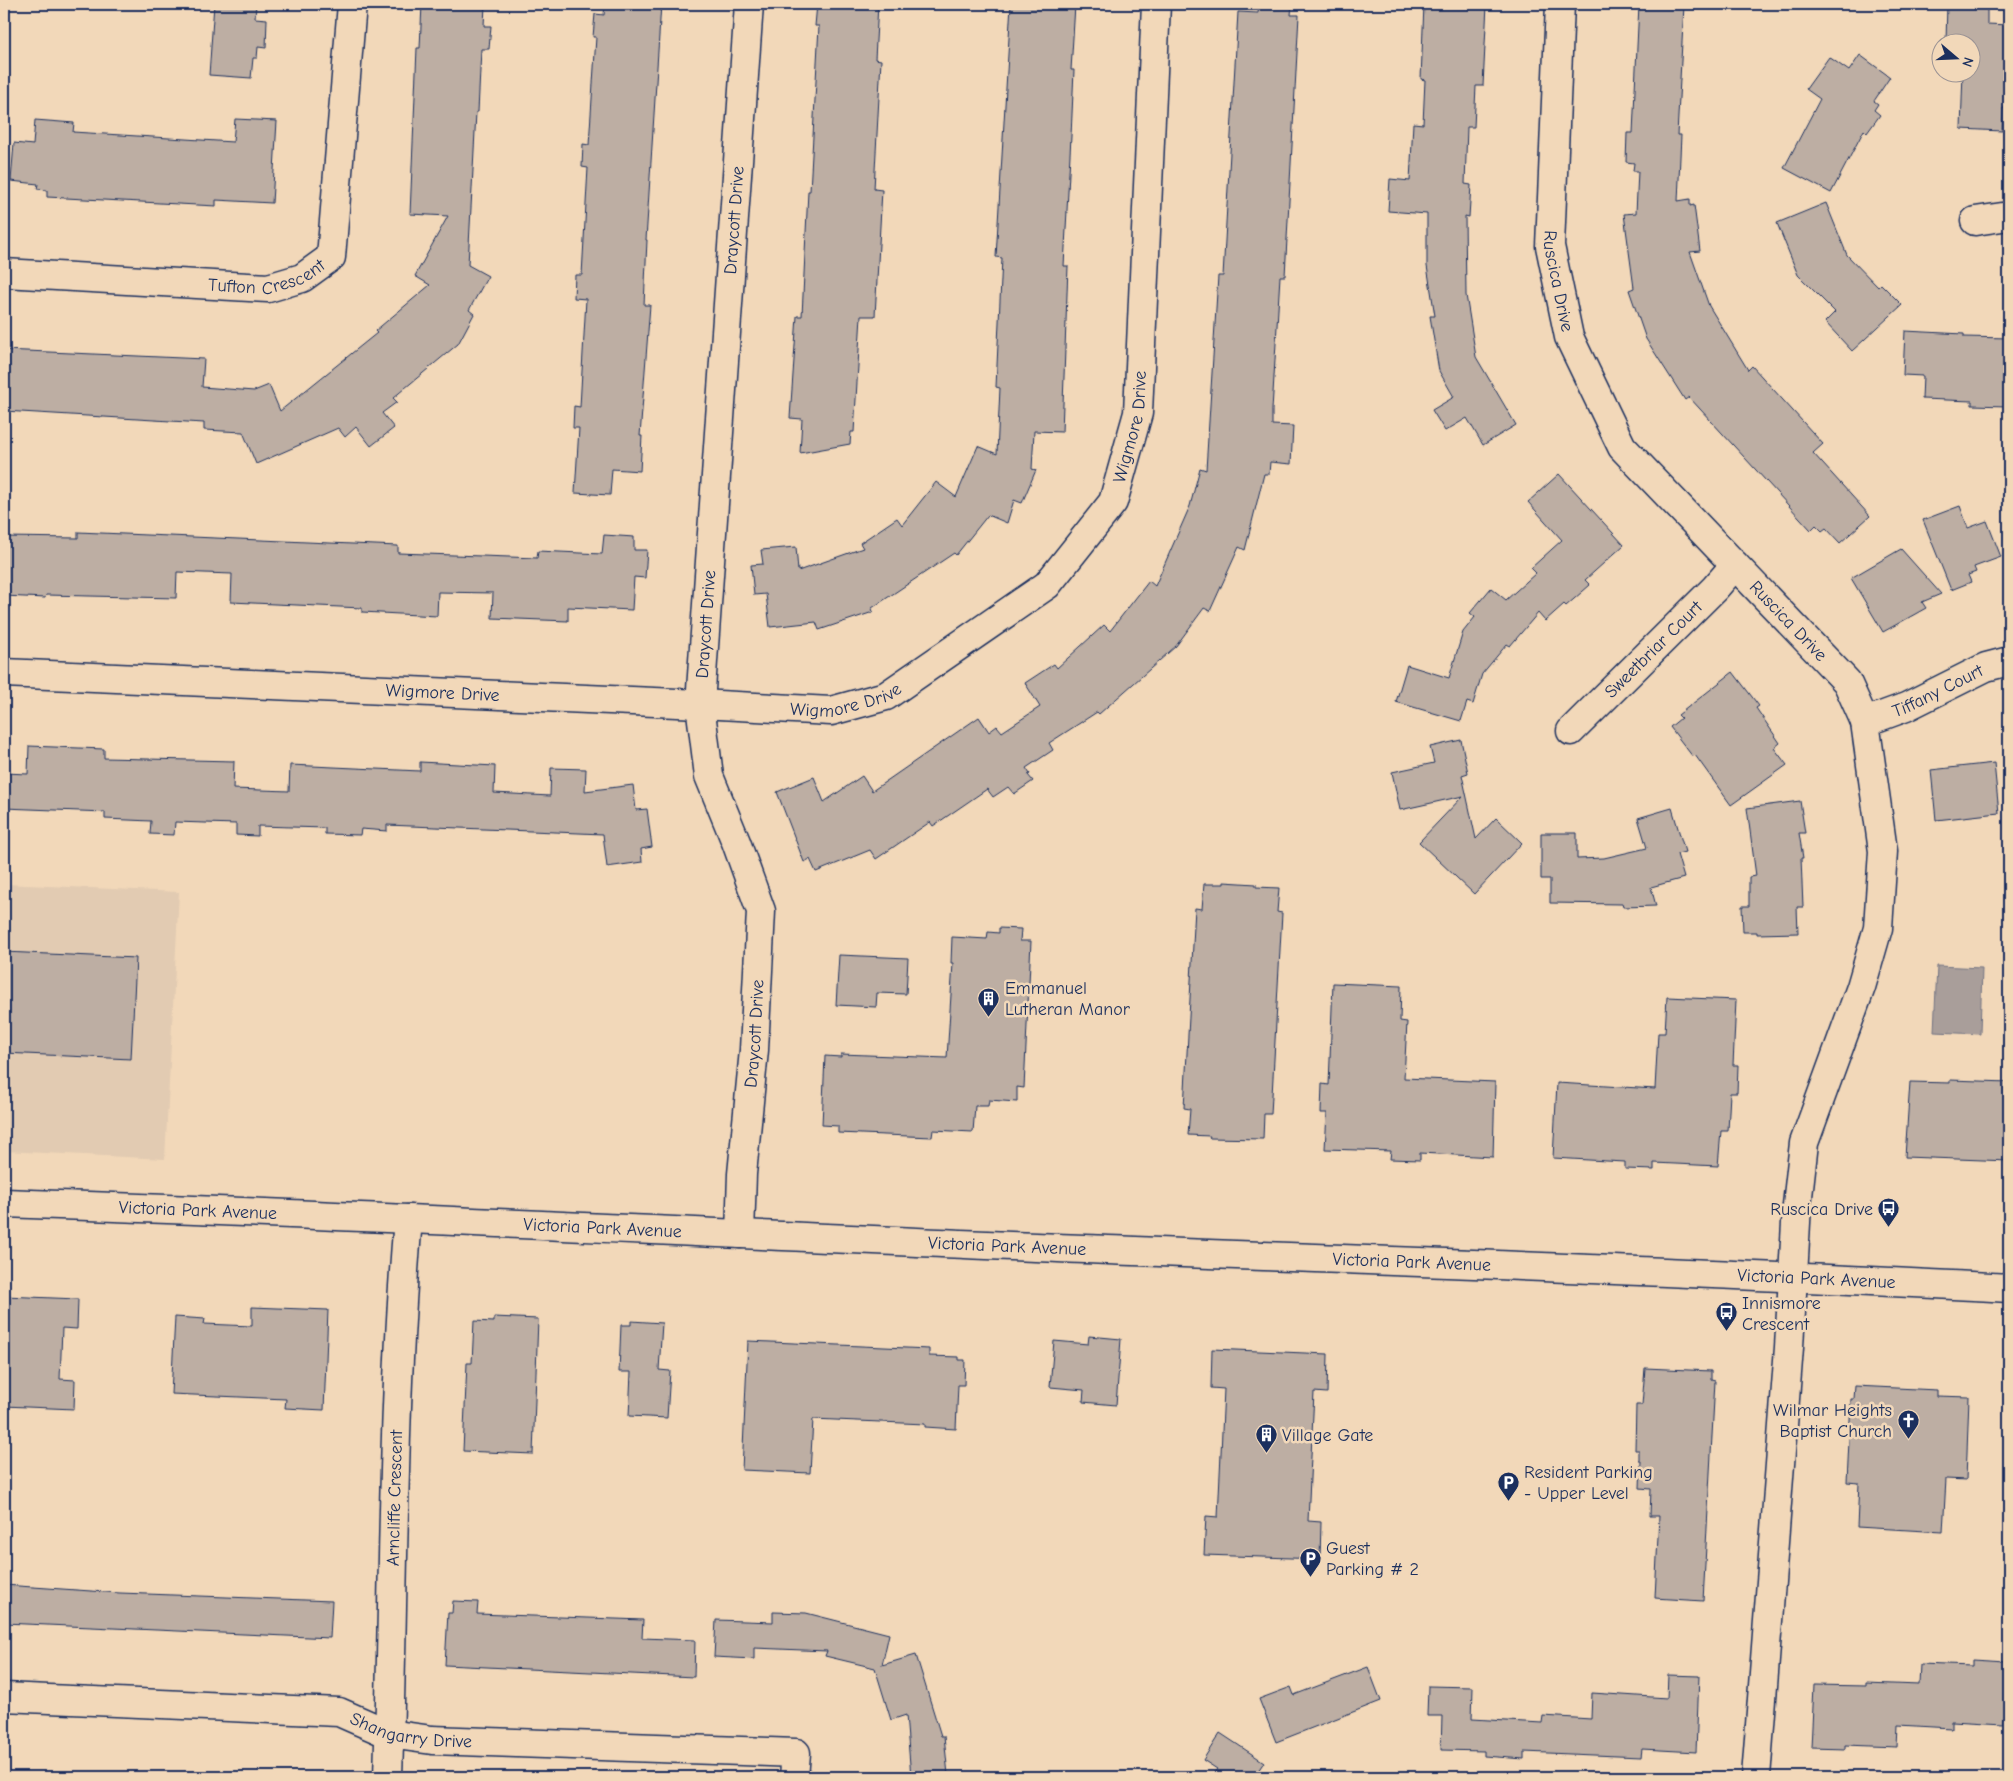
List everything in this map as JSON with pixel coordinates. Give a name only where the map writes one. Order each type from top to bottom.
[{"type":"street","name":"Tufton Crescent","points":[[4,273],[268,288],[302,278],[331,257],[352,4]]},
{"type":"street","name":"Draycott Drive","points":[[740,1234],[742,1174],[754,1050],[761,911],[709,776],[700,704],[749,4]]},
{"type":"street","name":"Wigmore Drive","points":[[4,673],[831,711],[886,696],[1046,585],[1113,502],[1138,413],[1156,4]]},
{"type":"street","name":"Ruscica Drive","points":[[1560,4],[1550,246],[1569,337],[1622,447],[1847,682],[1865,722],[1883,851],[1878,928],[1861,987],[1804,1144],[1792,1277]]},
{"type":"street","points":[[1975,221],[2009,216]]},
{"type":"street","name":"Sweetbriar Court","points":[[1571,731],[1708,595],[1735,565]]},
{"type":"street","name":"Tiffany Court","points":[[1865,722],[1906,707],[1986,667],[2009,661]]},
{"type":"street","name":"Victoria Park Avenue","points":[[4,1202],[1400,1263],[1792,1277],[2009,1288]]},
{"type":"street","name":"Arncliffe Crescent","points":[[388,1777],[395,1464],[408,1219]]},
{"type":"street","points":[[1756,1777],[1789,1347],[1792,1277]]},
{"type":"street","name":"Shangarry Drive","points":[[4,1696],[339,1712],[389,1734],[432,1740],[796,1753],[794,1777]]},
{"type":"shaded area","points":[[4,884],[179,892],[165,1159],[4,1151]]},
{"type":"shaded area","points":[[1937,966],[1982,968],[1980,1034],[1934,1032]]},
{"type":"building","points":[[214,4],[256,4],[255,18],[267,19],[266,48],[258,47],[257,58],[253,58],[251,78],[209,75]]},
{"type":"building","points":[[422,4],[485,4],[484,26],[491,26],[489,49],[481,49],[468,265],[488,276],[469,310],[474,314],[458,344],[393,398],[397,402],[382,413],[394,428],[371,446],[356,427],[345,437],[338,428],[256,464],[243,432],[204,430],[204,423],[4,411],[4,350],[204,359],[202,387],[254,391],[269,385],[280,411],[377,333],[375,331],[430,285],[415,276],[448,216],[410,214],[417,48],[420,48]]},
{"type":"building","points":[[605,4],[661,4],[646,240],[644,305],[650,305],[640,436],[642,436],[640,471],[612,469],[610,495],[575,493],[579,428],[573,428],[574,406],[580,407],[586,299],[574,298],[575,275],[582,275],[588,168],[582,167],[583,144],[589,145],[596,37],[593,37],[595,14],[604,15]]},
{"type":"building","points":[[817,4],[878,4],[875,59],[881,60],[874,189],[882,190],[875,316],[861,316],[854,432],[851,432],[850,444],[800,453],[802,419],[790,418],[797,316],[802,316],[819,26],[815,26]]},
{"type":"building","points":[[1011,4],[1075,5],[1071,70],[1074,70],[1064,266],[1068,266],[1062,432],[1034,431],[1032,469],[1036,470],[1022,503],[1014,500],[1007,523],[988,515],[956,555],[954,553],[872,608],[873,612],[819,630],[816,622],[770,627],[766,594],[754,595],[751,565],[763,564],[761,550],[796,547],[798,571],[863,548],[860,543],[897,518],[902,525],[936,482],[956,497],[978,446],[997,454],[1000,388],[996,387],[1002,258],[996,257]]},
{"type":"building","points":[[1259,4],[1292,4],[1291,15],[1299,15],[1285,276],[1280,276],[1272,410],[1272,425],[1293,426],[1291,464],[1270,462],[1269,474],[1264,474],[1245,550],[1239,547],[1210,611],[1204,608],[1176,646],[1099,714],[1097,712],[1049,743],[1053,750],[1026,768],[1030,774],[1028,775],[1033,781],[1014,794],[1008,787],[993,797],[987,789],[933,826],[930,822],[876,859],[870,850],[816,872],[810,859],[804,862],[777,792],[814,777],[824,802],[862,776],[872,791],[979,717],[989,732],[997,726],[1002,732],[1040,707],[1025,683],[1054,664],[1057,668],[1104,625],[1110,631],[1149,581],[1155,586],[1190,506],[1200,468],[1206,470],[1218,276],[1223,276],[1238,12],[1258,13]]},
{"type":"building","points":[[1424,4],[1487,4],[1483,86],[1476,86],[1474,127],[1467,127],[1465,184],[1471,185],[1469,217],[1465,216],[1466,295],[1476,357],[1516,425],[1483,445],[1467,418],[1445,431],[1432,410],[1454,397],[1439,371],[1430,316],[1435,316],[1427,266],[1427,214],[1388,211],[1390,179],[1410,181],[1413,123],[1423,124],[1425,80],[1421,79]]},
{"type":"building","points":[[1639,4],[1684,5],[1677,135],[1681,135],[1678,201],[1690,199],[1690,206],[1694,205],[1700,251],[1690,252],[1709,306],[1748,370],[1752,366],[1823,444],[1813,453],[1870,516],[1840,543],[1826,528],[1822,531],[1816,525],[1811,530],[1689,397],[1685,400],[1646,339],[1629,290],[1634,288],[1624,214],[1636,213],[1638,171],[1633,171],[1634,163],[1626,162],[1627,133],[1633,133]]},
{"type":"building","points":[[1947,4],[1987,4],[1987,24],[2009,25],[2009,100],[2008,108],[2003,108],[2002,131],[1961,129],[1963,82],[1980,82],[1980,32],[1946,32]]},
{"type":"building","points":[[1860,55],[1890,77],[1874,101],[1878,104],[1874,110],[1880,115],[1867,133],[1864,130],[1831,193],[1784,168],[1820,99],[1806,89],[1829,57],[1849,71]]},
{"type":"building","points":[[235,119],[277,121],[272,203],[216,200],[216,206],[47,197],[47,190],[37,189],[38,184],[11,181],[14,143],[33,145],[35,120],[74,123],[73,132],[233,142]]},
{"type":"building","points":[[1826,203],[1847,255],[1878,287],[1881,284],[1902,305],[1852,351],[1825,322],[1835,312],[1798,275],[1777,223]]},
{"type":"building","points":[[1905,331],[1964,334],[1964,337],[2009,338],[2007,406],[1972,405],[1972,401],[1922,399],[1923,376],[1903,375]]},
{"type":"building","points":[[1559,474],[1624,545],[1585,580],[1590,585],[1566,606],[1564,604],[1545,621],[1538,613],[1510,646],[1507,644],[1482,674],[1473,704],[1467,702],[1461,721],[1396,702],[1407,665],[1449,678],[1463,632],[1475,617],[1470,613],[1491,588],[1506,600],[1536,573],[1531,568],[1562,540],[1528,502]]},
{"type":"building","points":[[1960,506],[1968,528],[1987,521],[2001,557],[1974,567],[1976,572],[1968,575],[1971,582],[1951,590],[1923,520]]},
{"type":"building","points":[[78,532],[398,546],[398,553],[537,558],[538,551],[602,554],[604,535],[634,537],[634,550],[647,550],[645,578],[634,577],[632,610],[568,607],[568,621],[492,618],[493,593],[438,592],[437,616],[362,612],[362,608],[231,602],[232,574],[177,572],[176,598],[46,595],[45,598],[4,596],[4,537],[78,538]]},
{"type":"building","points":[[1901,549],[1941,594],[1922,602],[1926,608],[1883,632],[1851,578]]},
{"type":"building","points":[[1733,672],[1759,706],[1756,708],[1780,743],[1774,748],[1787,765],[1731,805],[1695,755],[1693,757],[1670,727],[1681,718],[1678,715]]},
{"type":"building","points":[[1461,740],[1468,773],[1462,775],[1476,839],[1496,818],[1522,843],[1474,894],[1419,842],[1463,796],[1400,810],[1392,772],[1434,763],[1430,747]]},
{"type":"building","points":[[29,746],[104,749],[104,758],[234,761],[233,789],[289,791],[290,765],[420,771],[420,762],[495,766],[494,793],[550,796],[551,768],[586,769],[585,791],[633,785],[636,810],[647,809],[652,847],[641,849],[642,862],[607,867],[603,834],[387,825],[387,831],[361,829],[360,835],[325,834],[325,828],[258,826],[258,836],[236,835],[236,824],[175,822],[174,835],[150,834],[151,821],[105,819],[105,812],[4,808],[4,773],[28,774]]},
{"type":"building","points":[[1994,763],[1999,813],[1936,820],[1931,770]]},
{"type":"building","points":[[1800,801],[1805,833],[1799,833],[1803,858],[1801,858],[1803,907],[1797,907],[1798,933],[1757,934],[1757,932],[1743,932],[1742,906],[1749,906],[1749,877],[1756,876],[1747,808]]},
{"type":"building","points":[[1672,808],[1685,852],[1677,854],[1684,878],[1651,887],[1656,906],[1623,907],[1622,904],[1550,903],[1550,879],[1541,879],[1541,833],[1577,833],[1577,859],[1604,858],[1647,848],[1638,818]]},
{"type":"building","points":[[1224,882],[1256,884],[1256,887],[1279,888],[1277,912],[1282,913],[1271,1114],[1264,1114],[1263,1139],[1209,1138],[1210,1136],[1188,1135],[1190,1109],[1184,1108],[1195,908],[1202,909],[1204,884],[1224,884]]},
{"type":"building","name":"Emmanuel Lutheran Manor","points":[[999,928],[1021,929],[1020,941],[1031,941],[1024,1088],[1017,1087],[1017,1102],[989,1100],[988,1106],[975,1106],[973,1132],[933,1130],[932,1137],[838,1133],[838,1126],[822,1125],[825,1056],[841,1057],[841,1054],[947,1058],[953,963],[951,963],[952,937],[987,939],[988,932],[999,933]]},
{"type":"building","points":[[4,952],[136,958],[131,1059],[4,1053]]},
{"type":"building","points":[[839,955],[908,958],[906,994],[877,993],[876,1007],[836,1005]]},
{"type":"building","points":[[1333,983],[1401,986],[1400,1021],[1407,1022],[1404,1078],[1495,1082],[1493,1157],[1420,1153],[1420,1160],[1390,1159],[1391,1151],[1325,1149],[1327,1113],[1321,1113],[1322,1084],[1329,1085]]},
{"type":"building","points":[[1667,997],[1736,1000],[1733,1065],[1738,1065],[1737,1093],[1730,1093],[1728,1131],[1721,1131],[1718,1166],[1654,1163],[1654,1170],[1625,1169],[1625,1162],[1553,1158],[1557,1083],[1655,1089],[1658,1033],[1665,1033]]},
{"type":"building","points":[[1950,1080],[2009,1082],[2009,1161],[1905,1157],[1910,1082],[1950,1083]]},
{"type":"building","points":[[4,1296],[78,1299],[77,1329],[62,1328],[60,1379],[75,1380],[74,1409],[4,1406]]},
{"type":"building","points":[[252,1307],[328,1310],[324,1410],[285,1408],[286,1399],[171,1394],[175,1317],[205,1319],[204,1324],[252,1326]]},
{"type":"building","points":[[494,1317],[538,1319],[533,1454],[463,1451],[467,1363],[472,1363],[474,1321],[494,1322]]},
{"type":"building","points":[[631,1321],[662,1323],[659,1370],[670,1371],[667,1418],[629,1416],[631,1372],[619,1372],[621,1325],[631,1325]]},
{"type":"building","points":[[1089,1336],[1121,1339],[1116,1405],[1083,1402],[1084,1390],[1050,1387],[1054,1341],[1088,1344]]},
{"type":"building","points":[[748,1341],[929,1349],[929,1356],[959,1357],[959,1360],[965,1360],[964,1385],[958,1385],[956,1429],[925,1427],[925,1424],[813,1419],[810,1473],[742,1470]]},
{"type":"building","name":"Village Gate","points":[[1212,1349],[1328,1354],[1327,1393],[1314,1392],[1308,1521],[1321,1522],[1320,1559],[1204,1555],[1206,1516],[1218,1517],[1224,1389],[1211,1388]]},
{"type":"building","points":[[1645,1368],[1711,1371],[1711,1380],[1715,1381],[1703,1601],[1655,1598],[1659,1516],[1650,1516],[1651,1489],[1640,1488],[1641,1461],[1639,1461],[1639,1450],[1635,1450],[1636,1405],[1642,1405]]},
{"type":"building","name":"Wilmar Heights Baptist Church","points":[[1855,1386],[1937,1390],[1937,1396],[1969,1397],[1966,1480],[1946,1479],[1943,1532],[1857,1527],[1859,1483],[1847,1482],[1851,1399],[1854,1399]]},
{"type":"building","points":[[4,1585],[120,1593],[332,1601],[330,1638],[4,1623]]},
{"type":"building","points":[[453,1601],[478,1602],[477,1614],[643,1620],[642,1638],[695,1640],[694,1677],[445,1665],[448,1613],[452,1613]]},
{"type":"building","points":[[773,1612],[806,1613],[889,1634],[882,1665],[916,1655],[941,1736],[944,1736],[948,1775],[911,1777],[906,1715],[891,1720],[875,1668],[825,1656],[827,1651],[754,1648],[754,1659],[714,1657],[716,1620],[773,1622]]},
{"type":"building","points":[[1972,1659],[2006,1661],[2003,1724],[1951,1721],[1951,1728],[1898,1725],[1897,1747],[1845,1745],[1845,1749],[1811,1748],[1814,1685],[1866,1686],[1866,1683],[1919,1685],[1920,1664],[1972,1666]]},
{"type":"building","points":[[1368,1667],[1381,1701],[1276,1742],[1259,1699],[1291,1687],[1294,1695]]},
{"type":"building","points":[[1668,1675],[1699,1676],[1696,1752],[1642,1749],[1641,1757],[1524,1752],[1524,1759],[1484,1756],[1484,1751],[1441,1750],[1442,1716],[1427,1716],[1428,1686],[1473,1687],[1472,1719],[1542,1723],[1543,1716],[1591,1719],[1592,1693],[1667,1698]]},
{"type":"building","points":[[1220,1733],[1264,1762],[1254,1777],[1211,1777],[1217,1769],[1203,1760]]},
{"type":"place","name":"Emmanuel Lutheran Manor","points":[[989,1017]]},
{"type":"place","name":"Ruscica Drive","points":[[1889,1228]]},
{"type":"place","name":"Innismore Crescent","points":[[1726,1332]]},
{"type":"place","name":"Wilmar Heights Baptist Church","points":[[1908,1439]]},
{"type":"place","name":"Village Gate","points":[[1266,1454]]},
{"type":"place","name":"Resident Parking - Upper Level","points":[[1508,1501]]},
{"type":"place","name":"Guest Parking # 2","points":[[1310,1577]]}]
